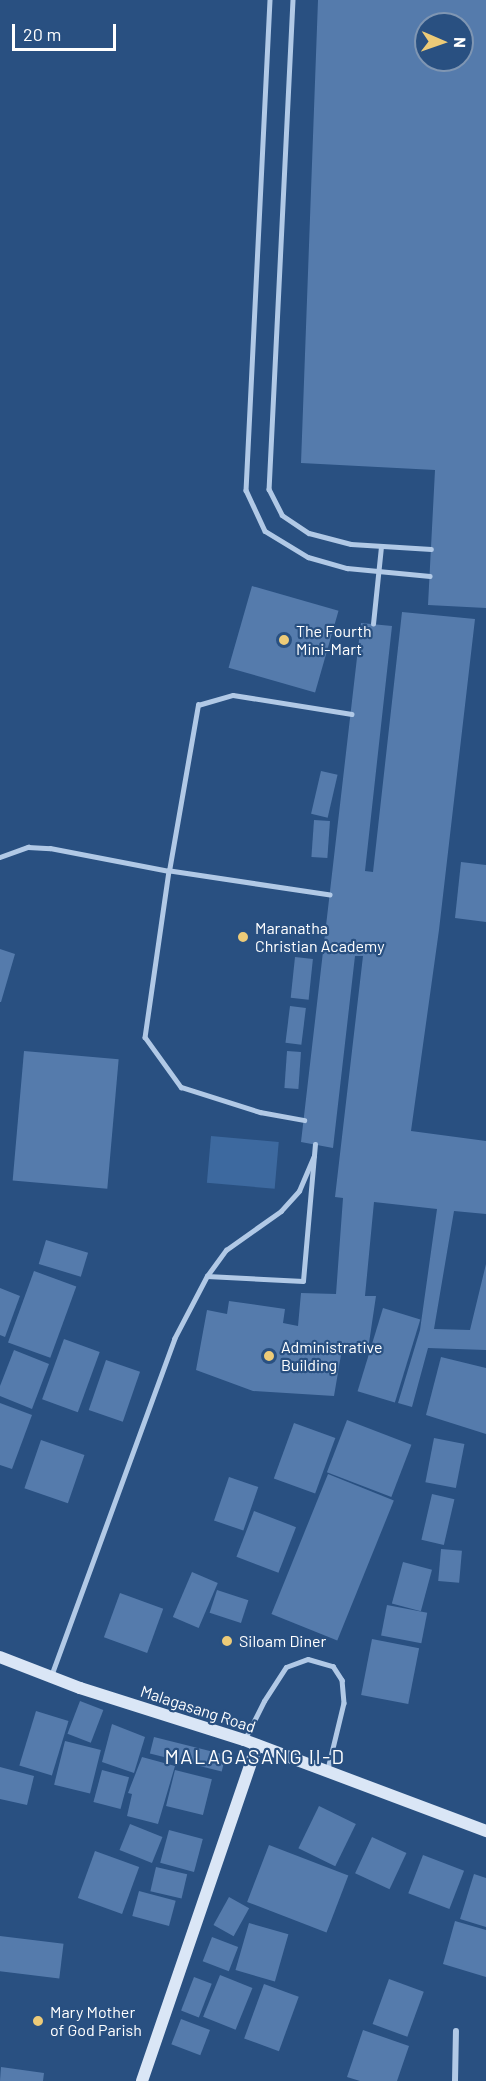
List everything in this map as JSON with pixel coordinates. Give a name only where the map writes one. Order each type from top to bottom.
[{"type":"main road","name":"Malagasang Road","points":[[0,1658],[50,1677],[244,1740],[486,1831]]},
{"type":"main road","points":[[142,2081],[256,1745]]},
{"type":"street","points":[[455,2081],[456,2031]]},
{"type":"lane","points":[[270,0],[246,490],[265,531],[308,557],[347,568],[378,573],[429,576]]},
{"type":"lane","points":[[293,0],[269,489],[282,515],[309,533],[351,544],[431,549]]},
{"type":"lane","points":[[373,624],[381,546]]},
{"type":"lane","points":[[304,1120],[260,1112],[181,1087],[145,1037],[169,871],[198,705],[233,695],[351,714]]},
{"type":"lane","points":[[0,857],[28,847],[50,848],[169,871],[330,895]]},
{"type":"lane","points":[[207,1276],[303,1281],[315,1145]]},
{"type":"lane","points":[[50,1677],[174,1339],[207,1276],[226,1250],[281,1211],[299,1191],[314,1156]]},
{"type":"lane","points":[[244,1740],[286,1667],[308,1659],[333,1666],[342,1680],[344,1704],[330,1752],[327,1772]]},
{"type":"shaded area","points":[[211,1136],[279,1142],[275,1189],[207,1183]]},
{"type":"building","points":[[318,0],[486,0],[486,608],[428,605],[435,470],[301,463]]},
{"type":"building","name":"The Fourth Mini-Mart","points":[[252,586],[339,611],[315,693],[229,668]]},
{"type":"building","points":[[402,612],[475,619],[439,930],[411,1131],[486,1141],[486,1214],[454,1211],[434,1329],[470,1330],[486,1264],[486,1350],[428,1348],[412,1407],[398,1403],[420,1330],[437,1209],[374,1202],[365,1296],[376,1296],[369,1343],[343,1343],[334,1396],[253,1391],[196,1370],[207,1310],[227,1314],[229,1301],[285,1309],[283,1323],[298,1326],[301,1293],[336,1294],[343,1198],[335,1197],[363,956],[355,956],[333,1148],[301,1142],[361,623],[392,626],[365,871],[373,872]]},
{"type":"building","points":[[321,771],[338,775],[328,818],[311,814]]},
{"type":"building","points":[[314,820],[330,821],[327,858],[311,857]]},
{"type":"building","points":[[461,862],[486,865],[486,922],[455,918]]},
{"type":"building","points":[[0,949],[15,954],[1,1002],[0,1002]]},
{"type":"building","points":[[295,957],[313,959],[309,1000],[291,998]]},
{"type":"building","points":[[290,1006],[306,1008],[301,1045],[285,1043]]},
{"type":"building","points":[[24,1051],[119,1059],[107,1189],[13,1181]]},
{"type":"building","points":[[287,1051],[301,1052],[298,1089],[284,1088]]},
{"type":"building","points":[[46,1240],[88,1253],[81,1277],[39,1264]]},
{"type":"building","points":[[34,1271],[76,1286],[50,1358],[8,1342]]},
{"type":"building","points":[[0,1288],[20,1296],[5,1337],[0,1335]]},
{"type":"building","points":[[383,1308],[420,1319],[395,1403],[358,1391]]},
{"type":"building","points":[[64,1339],[100,1352],[78,1412],[42,1399]]},
{"type":"building","points":[[14,1350],[49,1364],[32,1409],[0,1396],[0,1386]]},
{"type":"building","points":[[441,1357],[486,1368],[486,1434],[426,1415]]},
{"type":"building","points":[[106,1360],[140,1372],[123,1422],[89,1410]]},
{"type":"building","points":[[0,1403],[32,1415],[12,1469],[0,1465]]},
{"type":"building","points":[[347,1420],[411,1445],[391,1497],[327,1472]]},
{"type":"building","points":[[294,1423],[335,1438],[315,1493],[274,1478]]},
{"type":"building","points":[[434,1438],[464,1444],[456,1488],[425,1482]]},
{"type":"building","points":[[41,1440],[84,1455],[68,1503],[24,1488]]},
{"type":"building","points":[[328,1474],[394,1501],[337,1641],[271,1614]]},
{"type":"building","points":[[229,1477],[258,1487],[243,1531],[214,1520]]},
{"type":"building","points":[[432,1494],[454,1499],[444,1545],[421,1540]]},
{"type":"building","points":[[254,1511],[296,1527],[278,1573],[236,1557]]},
{"type":"building","points":[[441,1549],[462,1551],[459,1583],[438,1581]]},
{"type":"building","points":[[403,1562],[432,1570],[421,1611],[392,1604]]},
{"type":"building","points":[[192,1572],[218,1583],[199,1628],[173,1617]]},
{"type":"building","points":[[217,1590],[248,1600],[241,1623],[210,1613]]},
{"type":"building","points":[[120,1593],[163,1609],[147,1653],[104,1637]]},
{"type":"building","points":[[387,1605],[427,1613],[421,1643],[381,1635]]},
{"type":"building","points":[[372,1639],[419,1648],[408,1704],[361,1695]]},
{"type":"building","points":[[80,1701],[103,1710],[91,1743],[67,1734]]},
{"type":"building","points":[[36,1711],[69,1721],[52,1775],[19,1766]]},
{"type":"building","points":[[112,1724],[145,1737],[134,1773],[102,1762]]},
{"type":"building","points":[[154,1737],[226,1755],[222,1771],[150,1753]]},
{"type":"building","points":[[65,1741],[101,1750],[90,1794],[54,1785]]},
{"type":"building","points":[[142,1757],[175,1766],[158,1824],[127,1816],[132,1794],[128,1793]]},
{"type":"building","points":[[0,1767],[34,1776],[27,1805],[0,1799]]},
{"type":"building","points":[[102,1770],[129,1777],[121,1809],[93,1802]]},
{"type":"building","points":[[175,1770],[212,1779],[203,1815],[166,1806]]},
{"type":"building","points":[[319,1806],[356,1824],[335,1866],[298,1848]]},
{"type":"building","points":[[130,1824],[162,1837],[152,1863],[120,1850]]},
{"type":"building","points":[[169,1830],[203,1839],[194,1872],[160,1863]]},
{"type":"building","points":[[372,1837],[406,1853],[390,1889],[355,1873]]},
{"type":"building","points":[[269,1845],[348,1875],[326,1932],[247,1902]]},
{"type":"building","points":[[95,1851],[139,1867],[122,1914],[78,1898]]},
{"type":"building","points":[[423,1855],[464,1871],[449,1909],[408,1893]]},
{"type":"building","points":[[156,1867],[187,1874],[182,1899],[150,1891]]},
{"type":"building","points":[[474,1874],[486,1878],[486,1927],[460,1919]]},
{"type":"building","points":[[139,1891],[176,1901],[169,1926],[132,1916]]},
{"type":"building","points":[[229,1897],[249,1908],[234,1936],[213,1925]]},
{"type":"building","points":[[455,1921],[486,1930],[486,1977],[443,1964]]},
{"type":"building","points":[[249,1923],[288,1934],[275,1981],[235,1970]]},
{"type":"building","points":[[0,1936],[64,1944],[59,1979],[0,1971]]},
{"type":"building","points":[[212,1937],[238,1947],[229,1971],[203,1961]]},
{"type":"building","points":[[220,1975],[252,1988],[236,2030],[203,2017]]},
{"type":"building","points":[[194,1977],[212,1984],[199,2017],[181,2011]]},
{"type":"building","points":[[389,1979],[424,1992],[407,2037],[373,2024]]},
{"type":"building","points":[[264,1984],[299,1997],[279,2051],[244,2039]]},
{"type":"building","points":[[181,2019],[210,2030],[200,2055],[171,2044]]},
{"type":"building","points":[[363,2030],[409,2046],[397,2081],[360,2081],[347,2077]]},
{"type":"building","points":[[1,2067],[44,2073],[43,2081],[0,2081]]},
{"type":"place","name":"The Fourth Mini-Mart","points":[[284,640]]},
{"type":"place","name":"Maranatha Christian Academy","points":[[243,937]]},
{"type":"place","name":"Administrative Building","points":[[269,1356]]},
{"type":"place","name":"Siloam Diner","points":[[227,1641]]},
{"type":"place","name":"Mary Mother of God Parish","points":[[38,2021]]},
{"type":"district","name":"MALAGASANG II-D","points":[[255,1756]]}]
